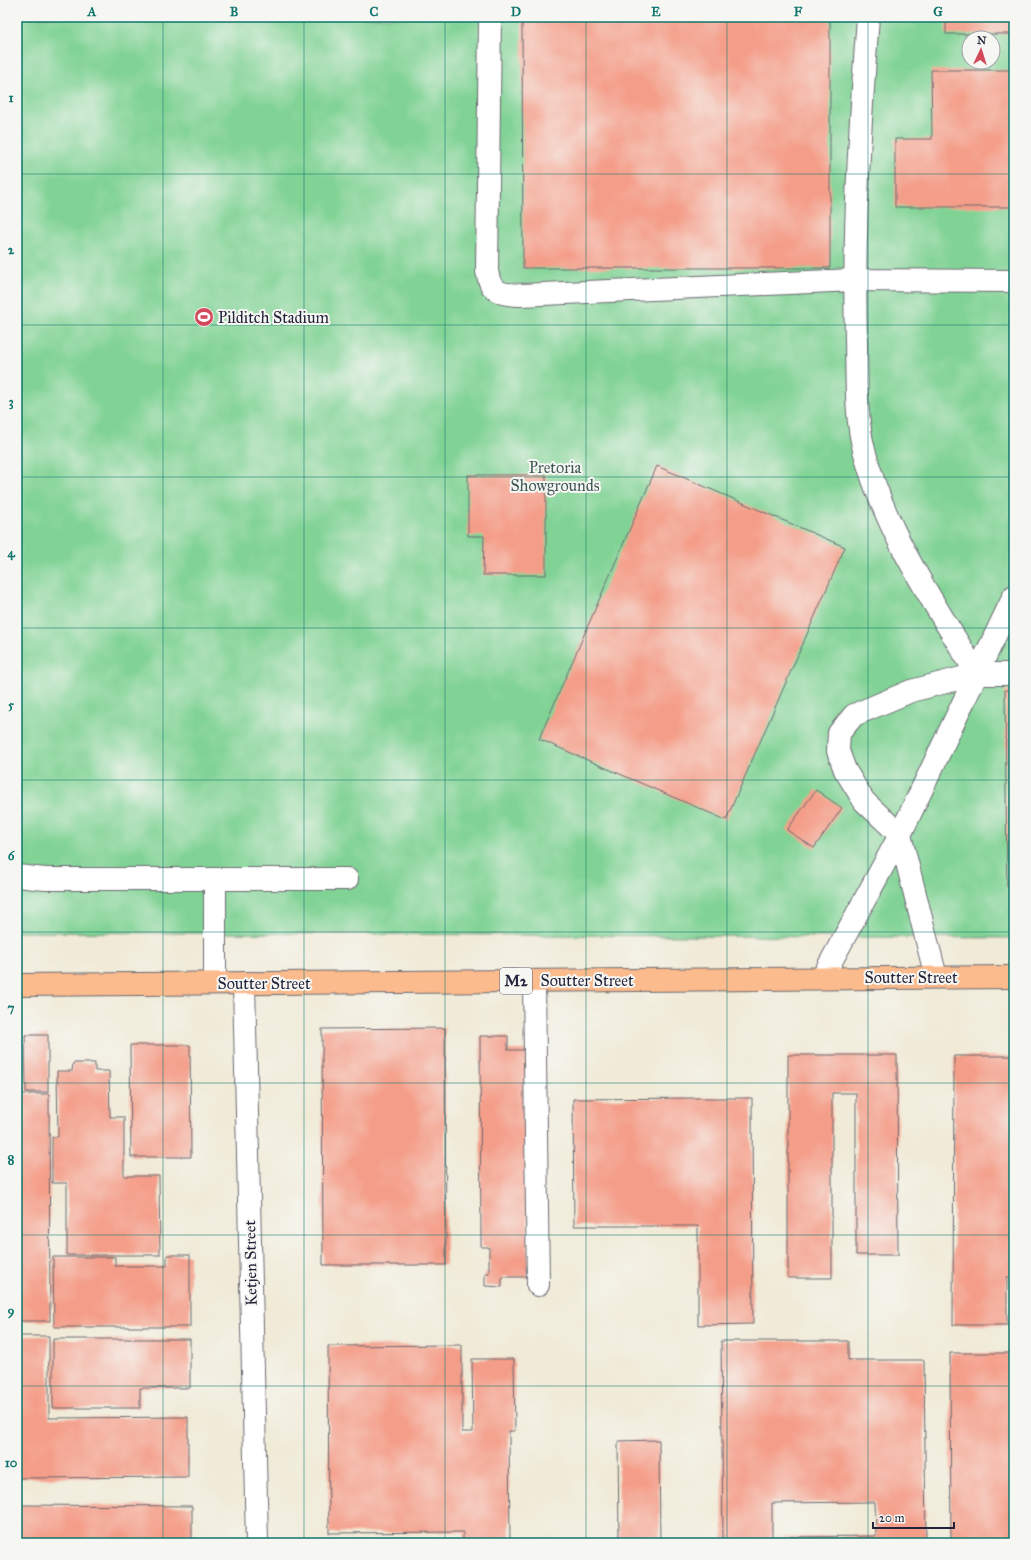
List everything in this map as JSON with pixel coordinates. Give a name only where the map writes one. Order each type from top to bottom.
[{"type":"main road","name":"Soutter Street","points":[[17,985],[1014,977]]},
{"type":"street","points":[[490,17],[487,271],[492,286],[499,292],[508,294],[543,294],[854,280],[1014,281]]},
{"type":"street","points":[[868,17],[859,137],[854,280],[859,425],[871,473],[902,548],[977,674]]},
{"type":"street","points":[[822,978],[900,835],[1014,596]]},
{"type":"street","points":[[936,977],[900,835],[864,801],[845,770],[838,751],[839,733],[854,716],[885,702],[924,688],[977,674],[1014,674]]},
{"type":"street","points":[[17,876],[45,879],[347,879]]},
{"type":"street","points":[[215,879],[215,983]]},
{"type":"street","points":[[534,981],[538,1284]]},
{"type":"street","name":"Ketjen Street","points":[[244,983],[257,1543]]},
{"type":"green space","name":"Pretoria Showgrounds","points":[[17,17],[1014,17],[1014,938],[17,932]]},
{"type":"building","points":[[522,17],[830,17],[830,268],[523,268]]},
{"type":"building","points":[[946,17],[1014,17],[1014,34],[1001,34],[1001,30],[961,30],[961,34],[946,34]]},
{"type":"building","points":[[931,70],[1014,70],[1014,207],[895,207],[895,139],[932,139]]},
{"type":"building","points":[[657,466],[845,547],[726,820],[539,739]]},
{"type":"building","points":[[468,475],[546,475],[546,575],[483,575],[484,536],[468,536]]},
{"type":"building","points":[[1005,690],[1014,690],[1014,887],[1007,887]]},
{"type":"building","points":[[816,790],[842,808],[814,848],[787,830]]},
{"type":"building","points":[[445,1028],[446,1265],[323,1265],[322,1029]]},
{"type":"building","points":[[25,1035],[48,1035],[48,1092],[26,1092]]},
{"type":"building","points":[[480,1036],[508,1036],[508,1050],[527,1050],[528,1277],[502,1277],[502,1287],[485,1286],[485,1273],[489,1273],[489,1247],[481,1247]]},
{"type":"building","points":[[130,1045],[190,1045],[191,1157],[131,1157]]},
{"type":"building","points":[[788,1055],[897,1055],[898,1255],[856,1255],[856,1093],[832,1093],[832,1278],[788,1278]]},
{"type":"building","points":[[954,1056],[1014,1056],[1014,1277],[1007,1277],[1007,1325],[953,1325]]},
{"type":"building","points":[[73,1063],[95,1063],[95,1071],[109,1071],[110,1117],[124,1117],[124,1176],[159,1176],[160,1255],[67,1255],[67,1183],[52,1183],[52,1137],[58,1137],[57,1071],[72,1071]]},
{"type":"building","points":[[17,1094],[49,1094],[50,1321],[17,1321]]},
{"type":"building","points":[[752,1098],[753,1324],[698,1325],[698,1226],[574,1226],[573,1099]]},
{"type":"building","points":[[167,1255],[190,1255],[190,1327],[54,1327],[53,1257],[115,1257],[115,1266],[167,1266]]},
{"type":"building","points":[[17,1336],[49,1336],[49,1418],[188,1417],[188,1477],[17,1478]]},
{"type":"building","points":[[53,1339],[190,1339],[190,1388],[140,1388],[140,1408],[53,1408]]},
{"type":"building","points":[[721,1341],[848,1341],[848,1360],[924,1360],[926,1543],[723,1543]],"holes":[[[875,1502],[876,1536],[772,1537],[772,1503]]]},
{"type":"building","points":[[462,1345],[462,1432],[473,1432],[472,1359],[514,1359],[515,1431],[509,1431],[510,1543],[463,1543],[463,1532],[329,1533],[328,1346]]},
{"type":"building","points":[[950,1353],[1014,1353],[1014,1543],[951,1543]]},
{"type":"building","points":[[659,1440],[660,1543],[619,1543],[618,1441]]},
{"type":"building","points":[[17,1505],[192,1506],[192,1543],[17,1543]]},
{"type":"place","name":"Pilditch Stadium","points":[[204,317]]}]
